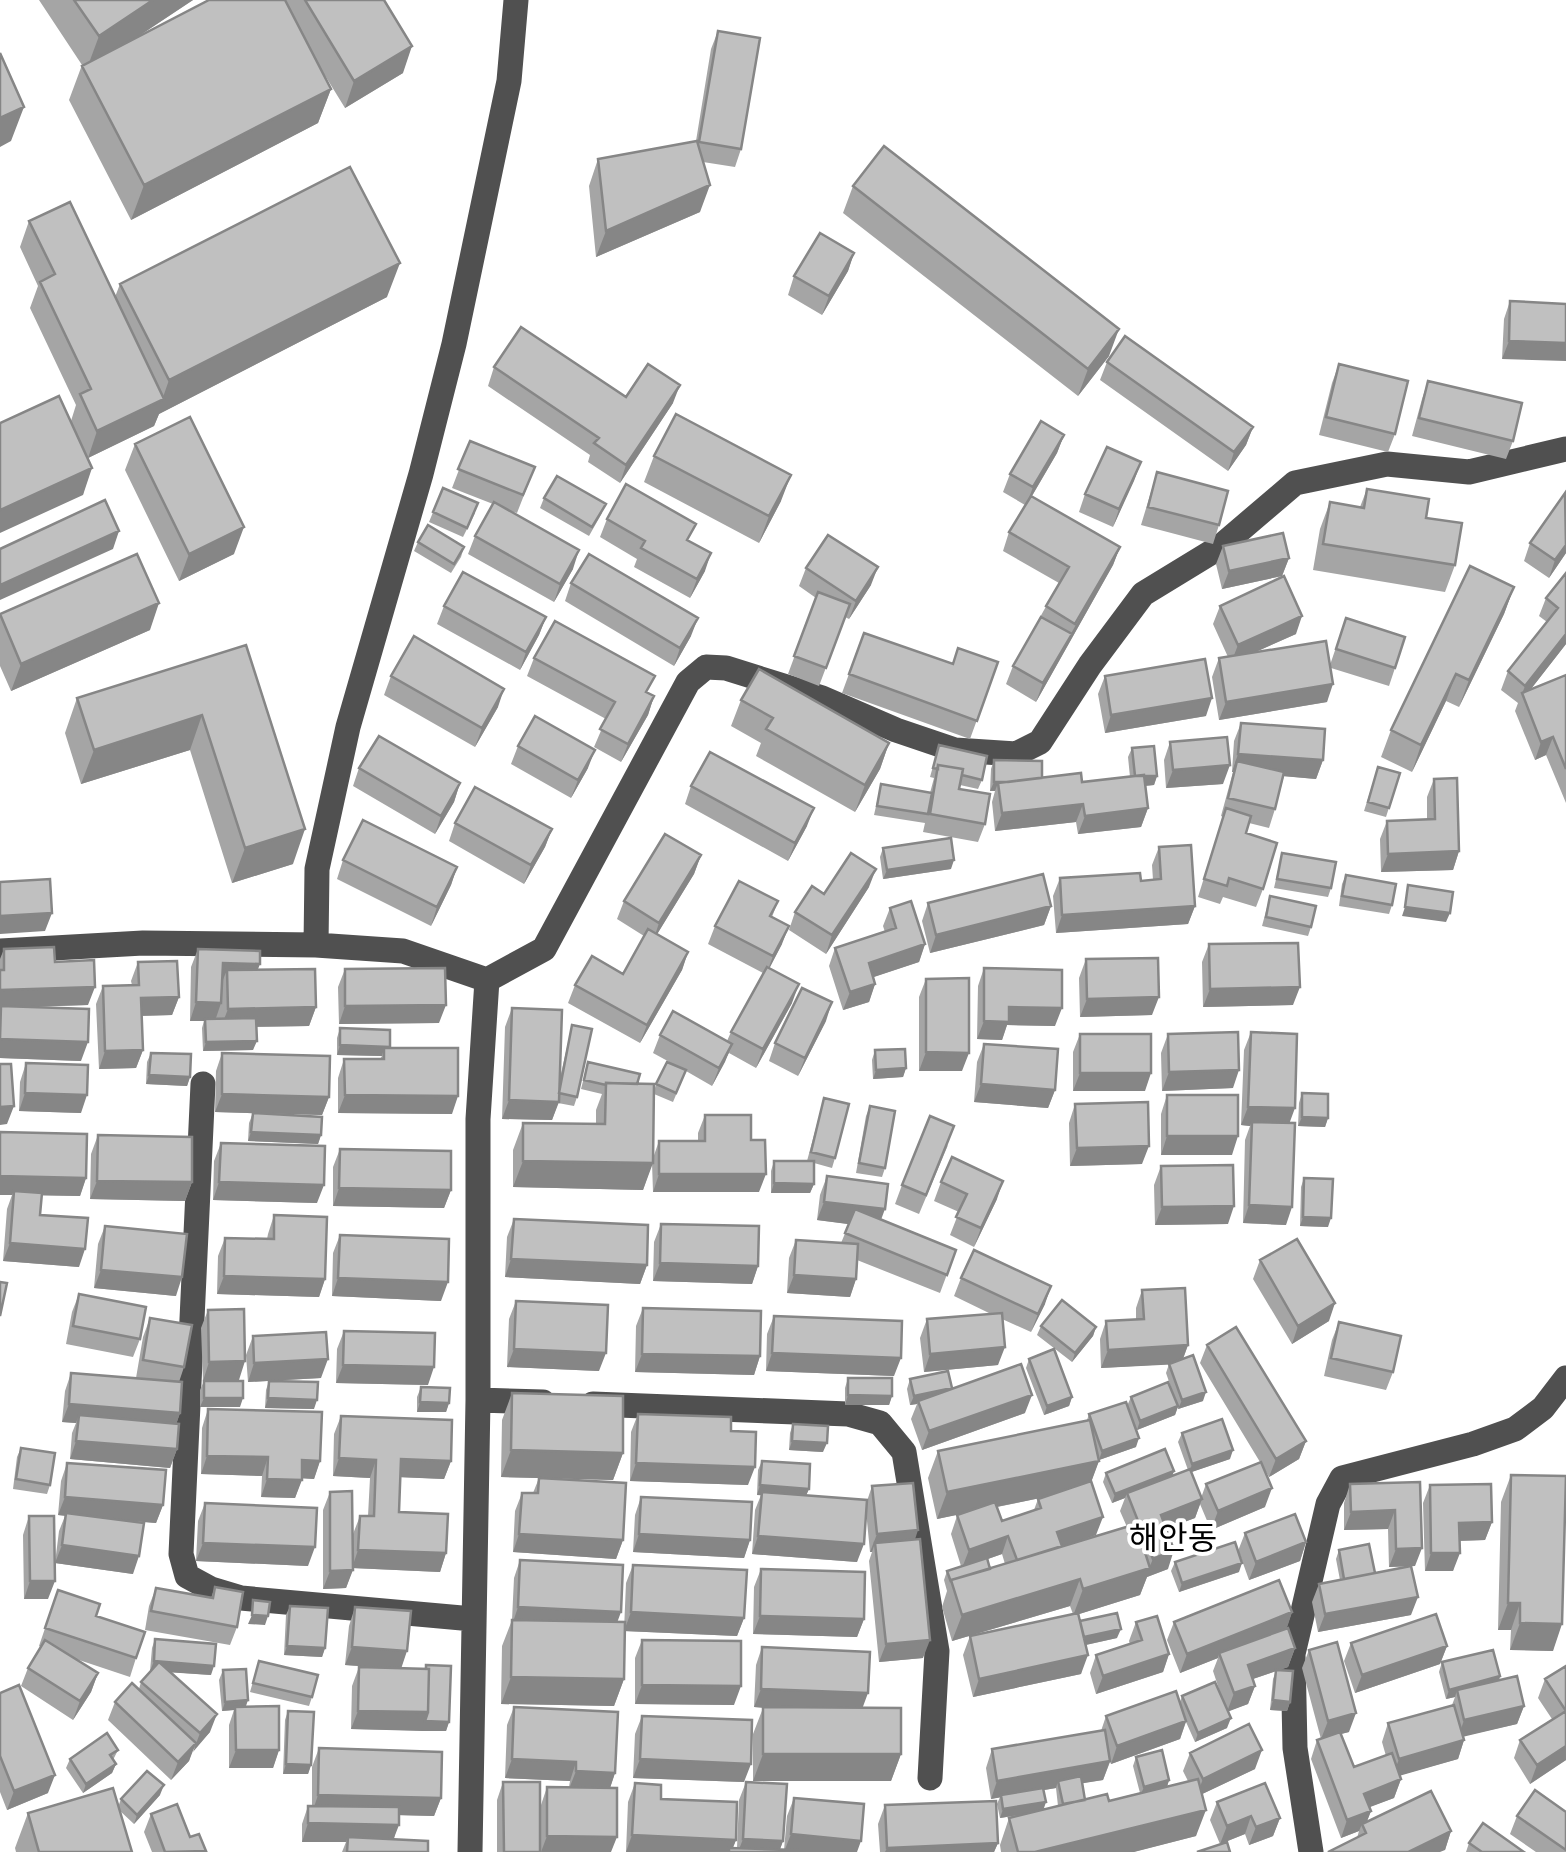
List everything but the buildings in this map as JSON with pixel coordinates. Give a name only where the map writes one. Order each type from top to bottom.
[{"type":"street","points":[[316,944],[320,851],[348,727],[454,344],[509,81],[516,0]]},
{"type":"street","points":[[0,951],[142,943],[316,944],[403,951],[487,980],[544,949],[688,682],[706,667],[726,668],[822,698],[955,750],[1016,754],[1040,742],[1143,594],[1220,547],[1295,482],[1387,464],[1469,472],[1566,449]]},
{"type":"street","points":[[470,1852],[478,1400],[478,1119],[487,980]]},
{"type":"street","points":[[203,1084],[181,1554],[186,1576],[241,1598],[472,1619]]},
{"type":"street","points":[[1311,1852],[1295,1748],[1293,1654],[1328,1504],[1342,1478],[1515,1430],[1543,1408],[1566,1378]]},
{"type":"street","points":[[478,1400],[848,1414],[880,1424],[904,1452],[937,1651],[930,1778]]},
{"type":"district","name":"해안동","points":[[1173,1538]]}]
